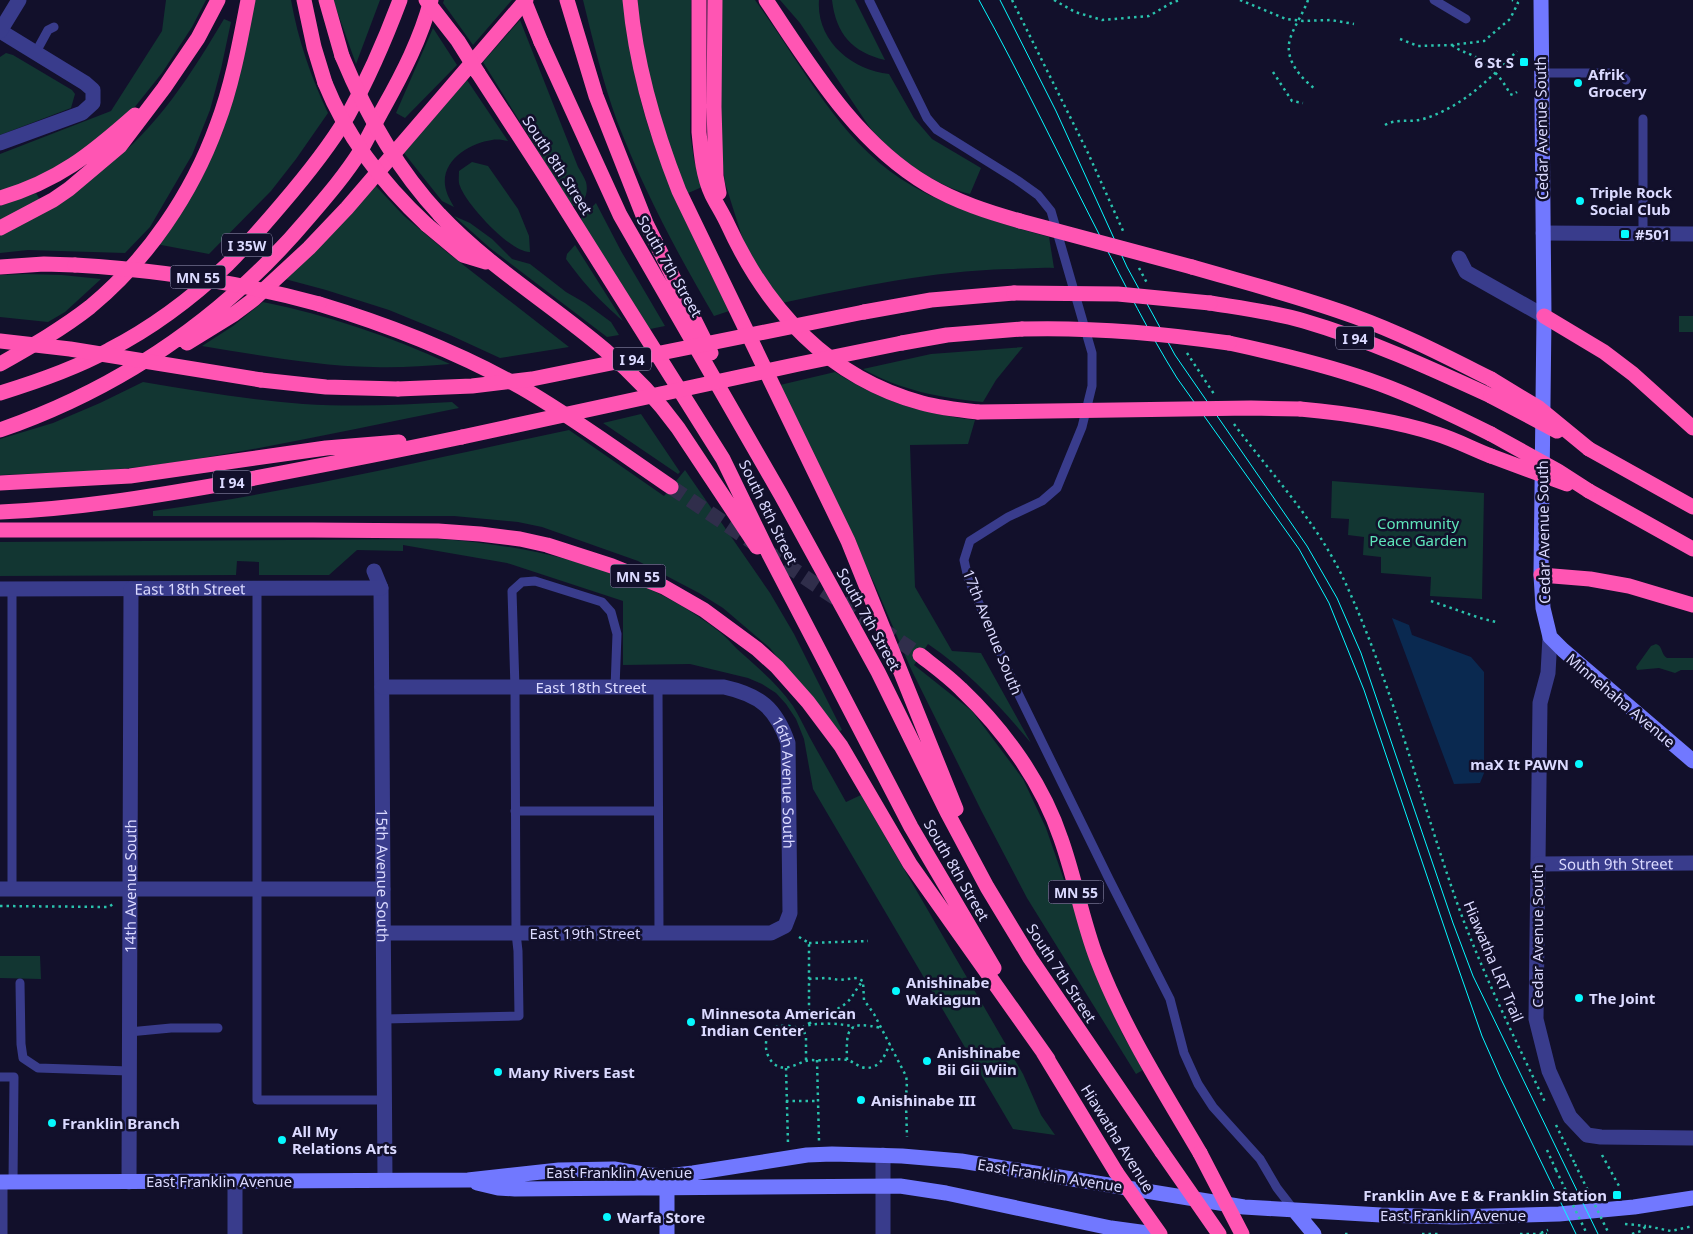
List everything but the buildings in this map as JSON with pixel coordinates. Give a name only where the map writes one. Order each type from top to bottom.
[{"type":"highway","points":[[0,228],[53,200],[120,146],[164,88],[198,38],[218,0]]},
{"type":"highway","points":[[0,364],[71,321],[89,307],[113,286],[133,264],[168,220],[195,174],[218,124],[230,82],[248,0]]},
{"type":"highway","points":[[304,0],[314,47],[325,83],[338,113],[366,158],[395,193],[427,225],[462,254],[492,264]]},
{"type":"highway","points":[[326,0],[342,56],[359,94],[387,146],[412,182],[440,215],[492,264],[604,349],[638,380],[664,409],[707,470],[799,611]]},
{"type":"highway","name":"I 35W","points":[[0,393],[108,351],[176,308],[228,264],[287,198],[327,148],[347,117],[371,72],[400,0]]},
{"type":"highway","name":"South 8th Street","points":[[426,0],[458,41],[724,458],[769,554],[911,827],[1048,1059]]},
{"type":"highway","name":"I 35W","points":[[0,430],[63,404],[129,371],[182,337],[260,272],[287,244],[329,194],[360,150],[408,62],[431,0]]},
{"type":"highway","points":[[63,404],[96,394],[132,375],[201,335],[254,299],[292,265],[347,208],[525,0]]},
{"type":"highway","name":"South 7th Street","points":[[525,0],[541,42],[620,215],[781,495],[878,672],[947,812],[987,887],[1030,958],[1219,1234]]},
{"type":"highway","points":[[630,0],[637,52],[664,154],[679,191],[848,541],[987,887]]},
{"type":"highway","points":[[699,0],[699,124],[701,152],[712,194],[741,253],[769,296],[793,324],[820,350],[852,374],[887,391],[922,403],[978,412],[1251,408],[1330,412],[1438,434],[1491,456],[1589,492]]},
{"type":"highway","points":[[714,0],[716,176],[722,212]]},
{"type":"highway","points":[[568,2],[596,96],[646,223],[781,495]]},
{"type":"highway","points":[[768,4],[828,91],[860,130],[885,154],[940,192],[968,205],[1020,221],[1192,267],[1356,317],[1420,344],[1491,379],[1539,408],[1589,448]]},
{"type":"highway","points":[[0,198],[44,182],[79,162],[98,148],[164,88]]},
{"type":"highway","name":"MN 55","points":[[0,268],[44,264],[163,272],[208,278],[252,287],[319,304],[395,329],[511,382],[551,406],[671,487]]},
{"type":"highway","name":"I 94","points":[[0,341],[70,349],[261,380],[326,387],[398,389],[454,387],[532,379],[864,312],[953,297],[1014,293],[1118,294],[1210,303],[1282,316],[1331,330],[1420,364],[1491,396],[1589,448],[1693,507]]},
{"type":"highway","points":[[1544,316],[1604,352],[1646,385],[1693,428]]},
{"type":"highway","name":"I 94","points":[[0,512],[72,507],[168,493],[346,462],[902,343],[956,334],[1022,329],[1072,328],[1167,334],[1230,344],[1312,363],[1374,382],[1442,410],[1491,434],[1558,471],[1589,492],[1693,549]]},
{"type":"highway","points":[[0,483],[130,476],[326,448],[462,437]]},
{"type":"highway","name":"MN 55","points":[[0,530],[323,530],[438,531],[473,534],[520,539],[547,545],[612,566],[664,587],[721,621],[757,649],[782,672],[808,702],[841,746],[910,864],[1048,1059]]},
{"type":"highway","points":[[1541,575],[1590,579],[1628,586],[1693,605]]},
{"type":"highway","name":"MN 55","points":[[920,655],[961,689],[991,720],[1024,764],[1048,805],[1062,840],[1086,928],[1111,991],[1146,1061],[1200,1153],[1242,1234]]},
{"type":"highway","name":"Hiawatha Avenue","points":[[1048,1059],[1116,1172],[1160,1234]]},
{"type":"highway","points":[[1116,1172],[1154,1234]]},
{"type":"main road","name":"Cedar Avenue South","points":[[1541,0],[1544,316],[1541,575],[1543,608],[1550,637]]},
{"type":"main road","name":"Minnehaha Avenue","points":[[1550,637],[1693,761]]},
{"type":"main road","name":"East Franklin Avenue","points":[[667,1182],[693,1174],[807,1156],[832,1154],[961,1161],[1244,1207],[1381,1215],[1493,1216],[1559,1214],[1634,1207],[1693,1198]]},
{"type":"main road","name":"East Franklin Avenue","points":[[5,1182],[468,1180],[484,1185],[515,1189],[667,1182],[900,1186],[1111,1228],[1154,1234]]},
{"type":"main road","points":[[667,1182],[667,1234]]},
{"type":"main road","name":"17th Avenue South","points":[[1294,1210],[1314,1234]]},
{"type":"street","points":[[0,143],[82,113],[93,103],[92,90],[85,83],[0,31],[19,0]]},
{"type":"street","points":[[1543,233],[1693,234]]},
{"type":"street","points":[[1459,258],[1466,272],[1544,316]]},
{"type":"street","name":"15th Avenue South","points":[[374,571],[381,588],[385,1180]]},
{"type":"street","name":"East 18th Street","points":[[6,590],[381,588]]},
{"type":"street","name":"14th Avenue South","points":[[128,1182],[131,589]]},
{"type":"street","name":"Cedar Avenue South","points":[[1550,637],[1548,673],[1540,703],[1536,1019],[1549,1071],[1570,1117],[1587,1135],[1601,1137],[1693,1138]]},
{"type":"street","name":"East 18th Street","points":[[382,687],[710,687]]},
{"type":"street","name":"16th Avenue South","points":[[710,687],[724,687],[743,691],[758,699],[772,710],[783,726],[788,742],[790,913],[785,926]]},
{"type":"street","name":"South 9th Street","points":[[1538,864],[1693,863]]},
{"type":"street","points":[[6,888],[383,888]]},
{"type":"street","name":"East 19th Street","points":[[383,933],[771,933],[785,926]]},
{"type":"street","points":[[883,1156],[883,1234]]},
{"type":"street","points":[[235,1181],[235,1234]]},
{"type":"lane","points":[[1434,0],[1466,19]]},
{"type":"lane","name":"17th Avenue South","points":[[872,1],[927,118],[937,130],[1038,195],[1051,211],[1092,354],[1092,386],[1082,427],[1057,488],[1042,501],[1008,516],[970,541],[964,560],[968,578],[1016,689],[1108,879],[1170,999],[1184,1053],[1198,1084],[1213,1107],[1260,1159],[1277,1188],[1294,1210]]},
{"type":"lane","points":[[36,52],[48,30],[54,27]]},
{"type":"lane","points":[[1541,73],[1620,73],[1626,80]]},
{"type":"lane","points":[[1643,119],[1643,234]]},
{"type":"lane","points":[[384,1019],[519,1016],[516,933],[515,688],[512,591],[522,582],[535,581],[602,602],[611,612],[616,634],[615,688]]},
{"type":"lane","points":[[257,588],[257,1100],[384,1100]]},
{"type":"lane","points":[[6,590],[6,888]]},
{"type":"lane","points":[[658,687],[659,933]]},
{"type":"lane","points":[[516,810],[658,810]]},
{"type":"lane","points":[[20,983],[23,1058],[38,1068],[129,1071]]},
{"type":"lane","points":[[129,1032],[171,1028],[218,1028]]},
{"type":"lane","points":[[0,1077],[14,1077],[5,1182],[3,1234]]},
{"type":"path","points":[[1054,0],[1076,12],[1102,20],[1149,16],[1173,2],[1182,0]]},
{"type":"path","points":[[1240,0],[1286,19],[1298,21],[1330,20],[1354,24]]},
{"type":"path","points":[[1308,0],[1289,46],[1292,62],[1302,77],[1315,88]]},
{"type":"path","points":[[1400,38],[1418,46],[1452,45],[1484,41],[1510,18],[1518,4],[1512,0]]},
{"type":"path","points":[[1452,45],[1458,50],[1474,56],[1495,72],[1503,80],[1510,94],[1513,95],[1517,92]]},
{"type":"path","points":[[1385,125],[1392,121],[1420,120],[1449,109],[1474,92],[1517,51]]},
{"type":"path","points":[[1273,72],[1292,101],[1302,103]]},
{"type":"path","points":[[1431,601],[1496,622]]},
{"type":"path","name":"Hiawatha LRT Trail","points":[[1429,817],[1472,942],[1492,990],[1547,1106]]},
{"type":"path","points":[[0,906],[109,907],[114,904]]},
{"type":"path","points":[[799,936],[809,943],[868,941]]},
{"type":"path","points":[[809,943],[809,1024]]},
{"type":"path","points":[[809,979],[826,978],[840,980],[857,978],[863,981]]},
{"type":"path","points":[[803,1030],[803,1027],[816,1018],[844,1005],[850,1000],[863,981]]},
{"type":"path","points":[[863,981],[864,1000],[882,1028],[906,1076],[908,1082],[906,1097]]},
{"type":"path","points":[[809,1024],[847,1025],[854,1027],[871,1025],[882,1028]]},
{"type":"path","points":[[806,1060],[806,1038],[803,1030],[795,1026],[775,1028],[768,1036],[766,1043],[767,1054],[774,1065],[786,1068],[794,1067],[806,1060],[847,1060],[858,1066],[872,1068],[882,1060],[890,1044]]},
{"type":"path","points":[[847,1060],[846,1038],[849,1031],[854,1027]]},
{"type":"path","points":[[818,1060],[817,1101],[819,1141]]},
{"type":"path","points":[[786,1068],[788,1144]]},
{"type":"path","points":[[786,1101],[817,1101]]},
{"type":"path","points":[[906,1104],[907,1137]]},
{"type":"path","points":[[1556,1124],[1609,1234]]},
{"type":"path","points":[[1547,1150],[1587,1234]]},
{"type":"path","points":[[1602,1155],[1619,1186]]},
{"type":"path","points":[[1632,1234],[1641,1231],[1646,1226],[1671,1230],[1693,1226]]},
{"type":"path","points":[[1422,1234],[1440,1234]]},
{"type":"path","points":[[1520,1234],[1547,1234]]},
{"type":"green space","points":[[166,0],[206,0],[192,27],[162,73],[134,108],[70,162],[0,193],[0,154],[111,111],[162,31]]},
{"type":"green space","points":[[254,0],[291,0],[306,58],[328,113],[271,191],[209,254],[156,244],[185,203]]},
{"type":"green space","points":[[333,0],[380,0],[356,64]]},
{"type":"green space","points":[[444,0],[512,0],[473,45],[443,3]]},
{"type":"green space","points":[[583,0],[624,0],[638,87],[653,141],[683,215],[729,311],[714,316],[649,196],[617,121],[598,61]]},
{"type":"green space","points":[[637,0],[691,0],[690,133],[694,160],[702,187],[686,194],[666,140],[643,51]]},
{"type":"green space","points":[[721,0],[755,0],[838,120],[878,161],[901,179],[954,206],[973,214],[1049,237],[1054,268],[980,270],[923,276],[782,303],[745,246],[725,183],[721,150]]},
{"type":"green space","points":[[780,0],[819,0],[823,28],[839,51],[862,67],[889,74],[914,118],[932,139],[981,168],[970,194],[956,190],[929,177],[903,159],[870,128],[800,23]]},
{"type":"green space","points":[[832,0],[855,0],[885,60],[863,52],[848,40],[837,23]]},
{"type":"green space","points":[[224,19],[231,22],[210,110],[192,155],[150,227],[125,253],[28,250],[0,253],[0,234],[106,166],[141,136],[172,99],[200,59]]},
{"type":"green space","points":[[520,20],[578,167],[586,182],[585,198],[580,204],[572,206],[483,62]]},
{"type":"green space","points":[[433,28],[457,65],[405,118],[396,113]]},
{"type":"green space","points":[[6,53],[13,55],[72,90],[75,94],[71,108],[0,135],[0,57]]},
{"type":"green space","points":[[467,80],[508,141],[494,140],[475,145],[453,160],[445,176],[445,185],[447,194],[454,207],[442,201],[404,153]]},
{"type":"green space","points":[[472,162],[488,166],[518,209],[529,236],[530,252],[512,245],[501,236],[480,215],[464,194],[459,183],[459,171]]},
{"type":"green space","points":[[374,184],[404,216],[448,253],[569,347],[500,358],[389,310],[285,279]]},
{"type":"green space","points":[[36,193],[40,200],[0,222],[0,206]]},
{"type":"green space","points":[[596,203],[621,251],[665,326],[650,329],[582,222],[581,218]]},
{"type":"green space","points":[[454,216],[470,223],[492,239],[512,259],[530,264],[566,292],[585,303],[611,322],[619,335],[607,337],[490,248]]},
{"type":"green space","points":[[575,245],[623,321],[593,292],[566,259],[567,254]]},
{"type":"green space","points":[[25,274],[101,279],[65,312],[48,322],[0,317],[0,275]]},
{"type":"green space","points":[[263,302],[311,313],[358,327],[450,364],[392,367],[330,365],[202,346],[233,326]]},
{"type":"green space","points":[[1679,316],[1693,316],[1693,332],[1679,332]]},
{"type":"green space","points":[[1023,347],[996,380],[983,402],[951,398],[906,388],[863,369],[931,354]]},
{"type":"green space","points":[[835,372],[869,391],[902,405],[936,414],[975,420],[968,444],[910,445],[915,587],[952,651],[981,653],[1031,743],[983,690],[943,654],[928,644],[914,665],[972,711],[1023,779],[1046,828],[1109,1004],[1123,1035],[1143,1070],[1136,1074],[1027,898],[982,812],[911,669],[875,585],[780,385]]},
{"type":"green space","points":[[143,382],[243,398],[303,404],[378,405],[452,402],[459,408],[265,447],[148,466],[111,470],[0,475],[0,439],[53,423]]},
{"type":"green space","points":[[641,414],[680,472],[678,474],[603,423]]},
{"type":"green space","points":[[569,430],[664,496],[685,470],[770,593],[794,634],[842,730],[836,733],[770,648],[723,608],[699,593],[638,561],[542,527],[518,522],[454,516],[153,516],[153,511],[310,485]]},
{"type":"green space","name":"Community Peace Garden","points":[[1332,481],[1484,493],[1482,599],[1430,596],[1431,577],[1381,573],[1381,557],[1363,555],[1364,537],[1348,535],[1349,519],[1331,518]]},
{"type":"green space","points":[[438,539],[475,542],[549,555],[587,565],[623,578],[658,593],[691,611],[721,633],[767,676],[793,706],[846,802],[861,795],[1023,1074],[1041,1115],[1055,1135],[1013,1129],[813,789],[804,739],[796,719],[786,704],[776,693],[748,678],[690,664],[623,665],[623,601],[507,563],[403,545],[403,551],[357,550],[329,575],[259,575],[259,562],[237,561],[236,575],[0,576],[0,542]]},
{"type":"green space","points":[[1656,644],[1667,658],[1693,658],[1693,670],[1681,670],[1675,673],[1659,668],[1637,670],[1636,667],[1651,646]]},
{"type":"green space","points":[[0,956],[40,956],[41,979],[0,978]]},
{"type":"water","points":[[1392,618],[1409,625],[1412,635],[1471,657],[1484,672],[1484,773],[1480,783],[1454,784]]},
{"type":"tunnel","points":[[671,487],[920,655]]},
{"type":"tram line","points":[[979,0],[1026,88],[1128,291],[1167,361],[1177,378],[1299,549],[1329,603],[1364,690],[1482,1036],[1576,1234]]},
{"type":"tram line","points":[[1000,0],[1056,111],[1127,267],[1175,355],[1307,546],[1337,598],[1361,653],[1453,923],[1473,976],[1598,1234]]},
{"type":"place","name":"6 St S","points":[[1524,62]]},
{"type":"place","name":"Afrik Grocery","points":[[1578,83]]},
{"type":"place","name":"Triple Rock Social Club","points":[[1580,201]]},
{"type":"place","name":"#501","points":[[1625,234]]},
{"type":"place","name":"maX It PAWN","points":[[1579,764]]},
{"type":"place","name":"Anishinabe Wakiagun","points":[[896,991]]},
{"type":"place","name":"The Joint","points":[[1579,998]]},
{"type":"place","name":"Minnesota American Indian Center","points":[[691,1022]]},
{"type":"place","name":"Anishinabe Bii Gii Wiin","points":[[927,1061]]},
{"type":"place","name":"Many Rivers East","points":[[498,1072]]},
{"type":"place","name":"Anishinabe III","points":[[861,1100]]},
{"type":"place","name":"Franklin Branch","points":[[52,1123]]},
{"type":"place","name":"All My Relations Arts","points":[[282,1140]]},
{"type":"place","name":"Franklin Ave E & Franklin Station","points":[[1617,1195]]},
{"type":"place","name":"Warfa Store","points":[[607,1217]]}]
